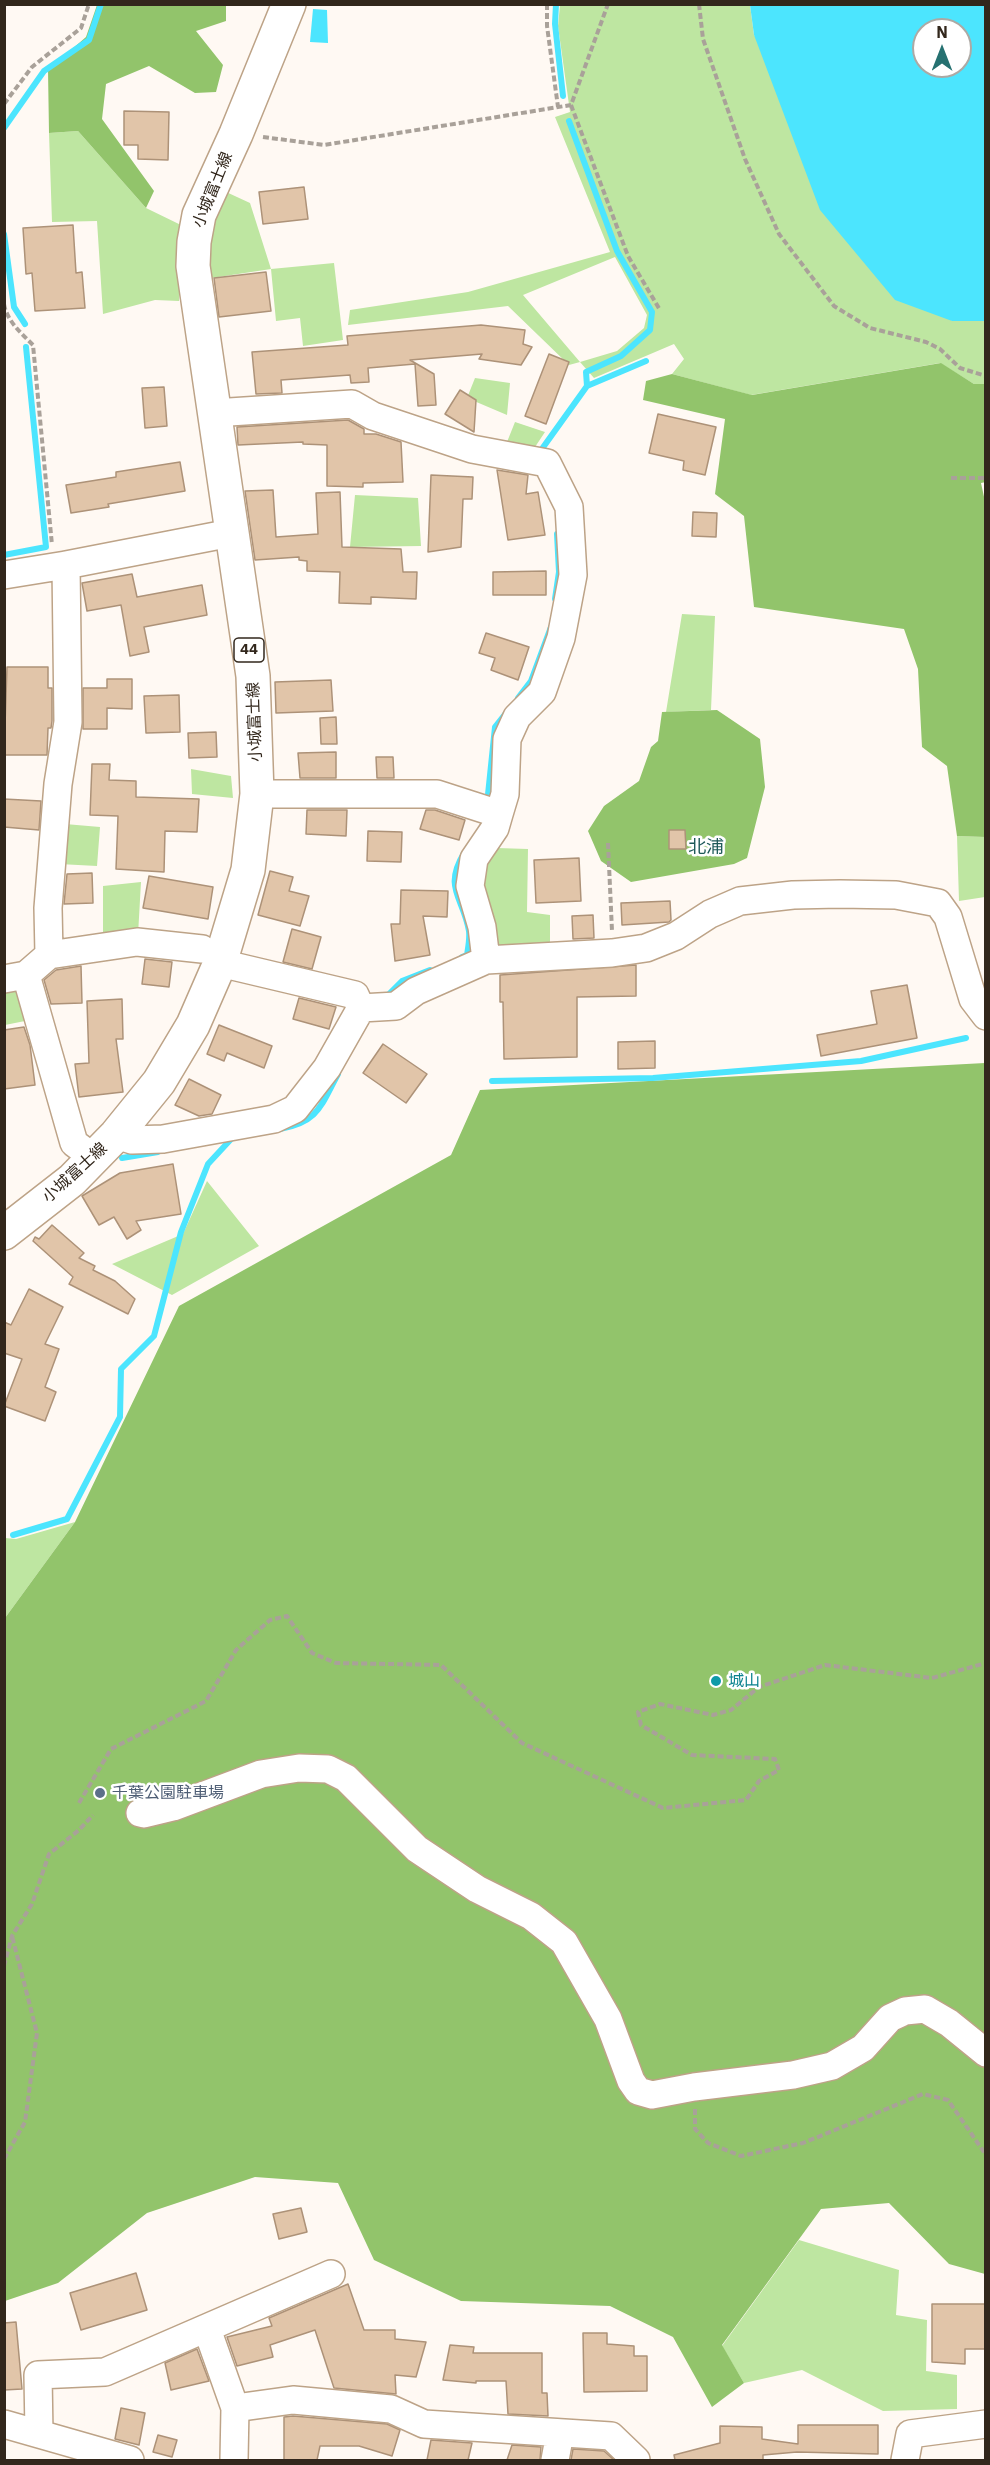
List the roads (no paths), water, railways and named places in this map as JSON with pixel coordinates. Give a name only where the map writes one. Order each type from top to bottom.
[{"type":"main road","name":"小城富士線","points":[[4,1233],[72,1180],[105,1146],[159,1082],[193,1025],[211,956],[248,870],[257,794],[253,676],[193,266],[194,242],[199,215],[236,134],[289,4]]},
{"type":"street","points":[[214,413],[352,404],[373,416],[472,449],[538,460],[569,507],[573,575],[561,638],[542,692],[517,717],[507,739],[505,794],[488,809]]},
{"type":"street","points":[[4,575],[231,533]]},
{"type":"street","points":[[49,955],[48,908],[57,784],[68,722],[60,566]]},
{"type":"street","points":[[257,794],[437,794],[488,809]]},
{"type":"street","points":[[486,960],[482,927],[470,886],[474,859],[495,828],[488,809]]},
{"type":"street","points":[[361,1008],[396,1006],[416,991],[486,960],[612,953],[646,948],[676,936],[710,914],[740,901],[793,895],[896,895],[938,903],[948,917],[973,999],[986,1017]]},
{"type":"street","points":[[137,942],[211,956],[355,995],[361,1008],[327,1068],[295,1108],[274,1119],[163,1139],[132,1140],[105,1146],[74,1143],[15,977],[49,955],[137,942]]},
{"type":"street","points":[[140,1813],[172,1807],[261,1774],[299,1768],[328,1769],[346,1778],[417,1849],[477,1889],[531,1916],[564,1942],[608,2019],[631,2081],[638,2091],[652,2095],[694,2087],[793,2075],[832,2066],[863,2048],[890,2018],[905,2011],[925,2009],[949,2023],[986,2053]]},
{"type":"street","points":[[39,2434],[38,2375],[105,2372],[331,2274]]},
{"type":"street","points":[[207,2329],[235,2408],[234,2460]]},
{"type":"street","points":[[235,2408],[293,2400],[391,2409],[424,2424],[611,2436],[636,2460]]},
{"type":"street","points":[[4,2424],[130,2460]]},
{"type":"street","points":[[905,2460],[910,2434],[986,2424]]},
{"type":"street","points":[[555,2460],[560,2433]]},
{"type":"water","points":[[750,5],[985,5],[985,321],[952,321],[895,300],[820,210],[754,35]]},
{"type":"water","points":[[313,9],[327,10],[328,43],[310,42]]},
{"type":"waterway","points":[[4,128],[44,71],[89,40],[101,4]]},
{"type":"waterway","points":[[556,4],[555,24],[563,96]]},
{"type":"waterway","points":[[569,121],[617,251],[652,312],[650,330],[621,356],[586,372],[587,386]]},
{"type":"waterway","points":[[4,234],[14,307],[25,324]]},
{"type":"waterway","points":[[4,555],[46,547],[26,347]]},
{"type":"waterway","points":[[539,453],[587,386],[646,361]]},
{"type":"waterway","points":[[555,599],[559,572],[557,534]]},
{"type":"waterway","points":[[518,698],[531,681],[551,627]]},
{"type":"waterway","points":[[487,804],[495,727],[506,713]]},
{"type":"waterway","points":[[462,957],[467,955],[469,931],[456,892],[455,875],[464,853]]},
{"type":"waterway","points":[[386,997],[402,981],[430,970]]},
{"type":"waterway","points":[[492,1081],[653,1078],[861,1061],[966,1038]]},
{"type":"waterway","points":[[280,1129],[293,1126],[311,1117],[322,1103],[338,1074]]},
{"type":"waterway","points":[[13,1535],[67,1519],[120,1417],[121,1369],[154,1336],[181,1232],[208,1164],[233,1137]]},
{"type":"waterway","points":[[122,1158],[158,1152]]},
{"type":"place","name":"城山","points":[[716,1681]]},
{"type":"place","name":"千葉公園駐車場","points":[[100,1793]]},
{"type":"district","name":"北浦","points":[[706,848]]}]
